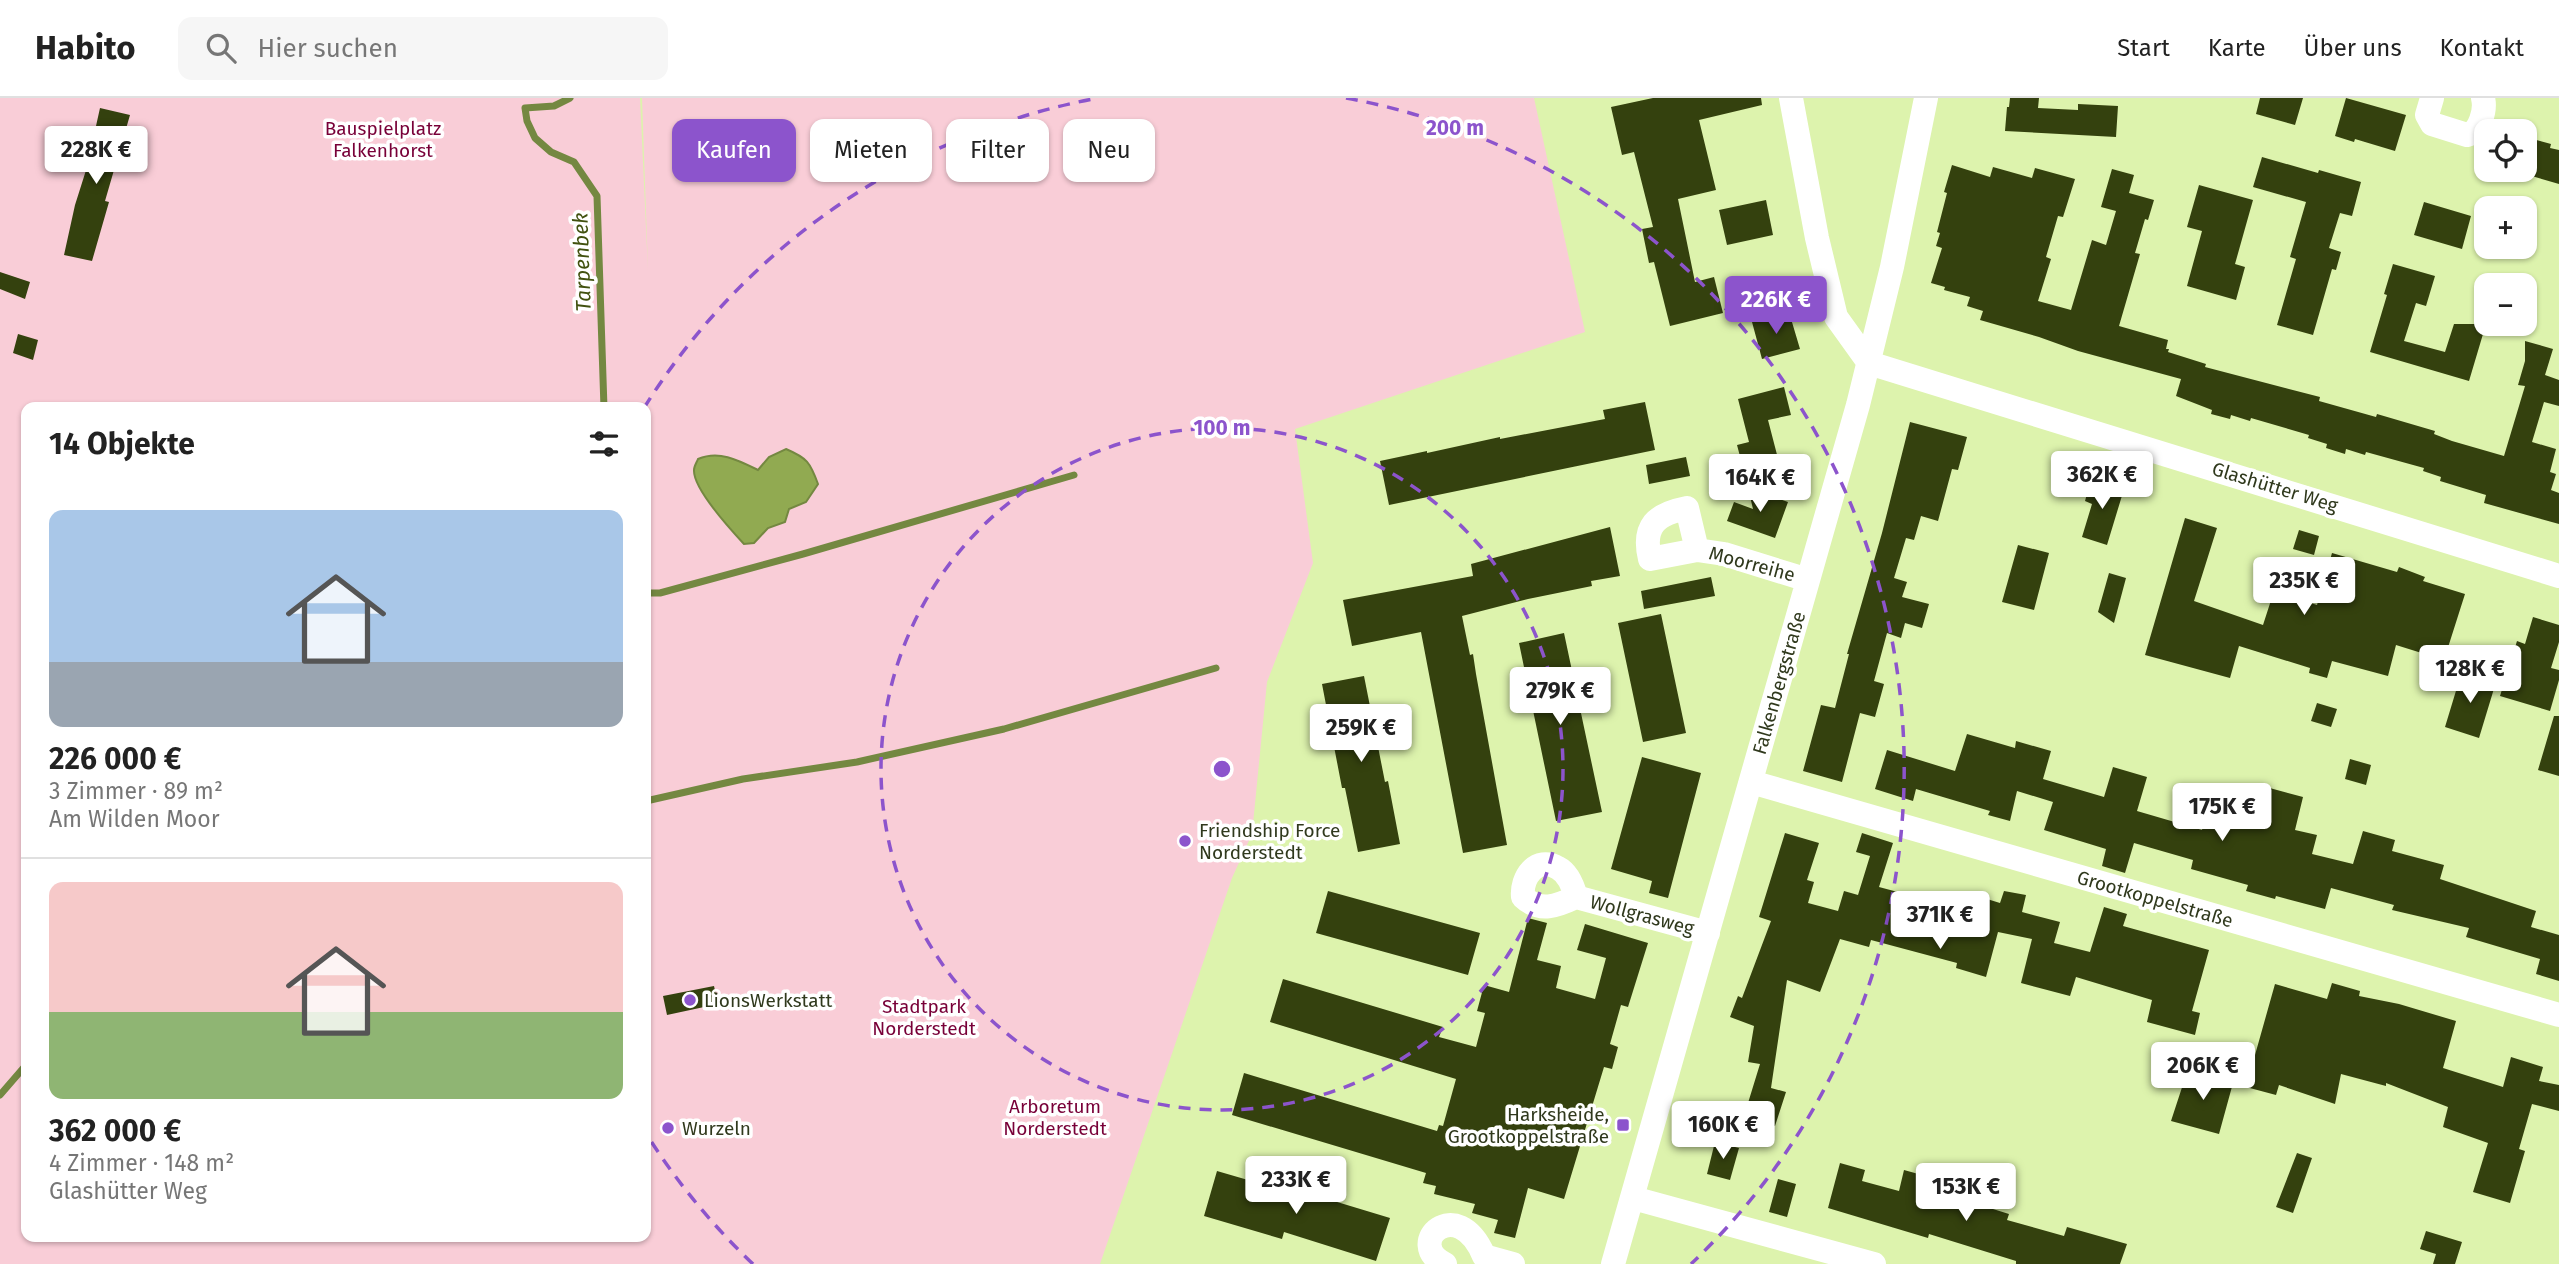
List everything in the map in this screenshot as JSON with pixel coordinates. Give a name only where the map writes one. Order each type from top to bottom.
[{"type":"street","points":[[1791,98],[1817,238],[1836,317],[1869,363]]},
{"type":"street","name":"Falkenbergstraße","points":[[1613,1264],[1869,363],[1927,98]]},
{"type":"street","points":[[2426,99],[2427,116],[2432,124],[2469,135],[2477,129],[2484,105],[2483,98]]},
{"type":"street","name":"Glashütter Weg","points":[[1869,363],[2559,576]]},
{"type":"street","name":"Moorreihe","points":[[1697,550],[1724,554],[1808,580]]},
{"type":"street","name":"Grootkoppelstraße","points":[[1751,782],[2559,1015]]},
{"type":"street","name":"Wollgrasweg","points":[[1576,897],[1708,933]]},
{"type":"street","points":[[1633,1198],[1874,1264]]},
{"type":"street","points":[[1445,1264],[1435,1260],[1429,1251],[1430,1240],[1436,1230],[1445,1225],[1457,1225],[1472,1234],[1477,1260],[1513,1264]]},
{"type":"green space","points":[[0,98],[640,98],[648,270],[642,98],[1534,98],[1585,332],[1295,429],[1313,563],[1267,682],[1252,834],[1232,878],[1100,1264],[0,1264]]},
{"type":"shaded area","points":[[786,449],[807,462],[818,484],[806,502],[789,509],[785,522],[768,528],[754,543],[744,544],[714,508],[695,478],[694,470],[698,459],[721,456],[758,470],[769,457]]},
{"type":"building","points":[[1653,98],[1761,98],[1762,105],[1699,120],[1716,190],[1678,199],[1695,282],[1714,277],[1723,313],[1670,326],[1654,262],[1649,263],[1642,229],[1653,227],[1634,152],[1622,155],[1611,107]]},
{"type":"building","points":[[2010,98],[2039,98],[2038,108],[2078,110],[2078,104],[2118,106],[2116,137],[2005,131]]},
{"type":"building","points":[[2260,98],[2303,98],[2295,125],[2256,114]]},
{"type":"building","points":[[2346,98],[2406,115],[2395,151],[2335,136]]},
{"type":"building","points":[[100,108],[130,115],[105,201],[109,202],[92,261],[64,255],[75,205],[100,126],[96,126]]},
{"type":"building","points":[[2537,140],[2551,144],[2550,148],[2559,150],[2559,184],[2537,178]]},
{"type":"building","points":[[2262,157],[2361,182],[2352,216],[2340,213],[2329,248],[2341,252],[2336,270],[2332,269],[2313,335],[2277,325],[2296,259],[2290,257],[2306,202],[2253,187]]},
{"type":"building","points":[[1952,165],[1990,177],[1993,167],[2032,178],[2035,168],[2075,179],[2063,217],[2058,216],[2046,257],[2051,259],[2038,301],[2071,310],[2092,240],[2106,245],[2116,211],[2101,207],[2112,169],[2134,175],[2129,193],[2154,200],[2135,253],[2140,254],[2119,326],[2168,340],[2168,352],[2206,364],[2205,367],[2320,397],[2319,401],[2376,417],[2377,414],[2435,431],[2434,434],[2452,441],[2504,456],[2525,386],[2518,385],[2525,361],[2525,341],[2553,349],[2545,375],[2559,380],[2559,406],[2544,402],[2532,442],[2556,449],[2550,472],[2556,474],[2551,490],[2559,493],[2559,524],[2484,503],[2486,495],[2440,481],[2441,477],[2423,471],[2424,468],[2366,452],[2365,455],[2346,449],[2345,454],[2326,448],[2327,444],[2308,438],[2309,435],[2251,418],[2250,421],[2231,415],[2230,419],[2211,414],[2212,410],[2176,396],[2181,379],[2078,351],[1980,320],[1983,311],[1967,306],[1970,297],[1944,290],[1945,287],[1931,283],[1942,248],[1936,246],[1940,233],[1937,232]]},
{"type":"building","points":[[2199,185],[2253,200],[2235,264],[2245,267],[2236,300],[2187,286],[2202,231],[2187,227]]},
{"type":"building","points":[[1766,200],[1773,235],[1727,245],[1719,210]]},
{"type":"building","points":[[2424,202],[2471,216],[2462,249],[2414,235]]},
{"type":"building","points":[[2393,264],[2435,276],[2426,306],[2416,303],[2404,341],[2445,352],[2454,324],[2474,324],[2474,336],[2482,336],[2469,381],[2370,352],[2387,295],[2384,294]]},
{"type":"building","points":[[0,272],[30,282],[25,299],[0,289]]},
{"type":"building","points":[[1789,312],[1800,349],[1762,359],[1752,322]]},
{"type":"building","points":[[18,334],[38,340],[33,360],[13,353]]},
{"type":"building","points":[[1784,387],[1791,415],[1768,420],[1781,470],[1746,479],[1737,445],[1749,442],[1738,399]]},
{"type":"building","points":[[1645,402],[1655,450],[1389,505],[1380,461],[1605,419],[1603,410]]},
{"type":"building","points":[[1910,422],[1967,437],[1958,470],[1952,469],[1938,521],[1921,516],[1914,540],[1906,538],[1894,578],[1907,582],[1902,597],[1929,604],[1922,628],[1905,623],[1901,638],[1887,633],[1874,681],[1884,684],[1875,717],[1860,713],[1842,782],[1803,771],[1821,705],[1835,708]]},
{"type":"building","points":[[1686,457],[1690,476],[1649,484],[1646,465]]},
{"type":"building","points":[[2091,479],[2124,489],[2107,545],[2082,537],[2092,504],[2085,501]]},
{"type":"building","points":[[1748,488],[1788,502],[1775,538],[1727,521],[1734,502],[1753,509]]},
{"type":"building","points":[[2185,518],[2217,528],[2194,601],[2263,625],[2274,591],[2317,605],[2332,553],[2397,572],[2399,567],[2425,577],[2423,581],[2465,594],[2444,660],[2396,645],[2388,676],[2332,661],[2327,678],[2309,673],[2310,668],[2239,646],[2230,678],[2145,655]]},
{"type":"building","points":[[1610,527],[1620,576],[1591,581],[1592,586],[1462,616],[1470,655],[1473,654],[1507,845],[1463,853],[1421,632],[1352,646],[1343,600],[1473,576],[1471,564]]},
{"type":"building","points":[[2299,530],[2319,536],[2314,555],[2293,549]]},
{"type":"building","points":[[2018,545],[2049,553],[2034,610],[2002,602]]},
{"type":"building","points":[[2109,573],[2126,578],[2114,623],[2098,612]]},
{"type":"building","points":[[1711,577],[1715,596],[1644,609],[1641,591]]},
{"type":"building","points":[[1661,614],[1686,733],[1643,742],[1618,623]]},
{"type":"building","points":[[2533,617],[2559,625],[2559,642],[2551,668],[2559,670],[2559,680],[2550,711],[2500,696],[2517,641],[2525,644]]},
{"type":"building","points":[[1564,633],[1602,812],[1556,821],[1519,643]]},
{"type":"building","points":[[2462,671],[2496,682],[2479,738],[2445,727]]},
{"type":"building","points":[[1364,676],[1400,844],[1358,852],[1345,788],[1342,788],[1322,684]]},
{"type":"building","points":[[2317,703],[2337,709],[2331,727],[2311,721]]},
{"type":"building","points":[[2554,716],[2559,716],[2559,776],[2538,770]]},
{"type":"building","points":[[1967,734],[2015,748],[2016,741],[2051,751],[2043,779],[2104,797],[2113,767],[2147,777],[2137,811],[2202,830],[2206,814],[2254,827],[2266,787],[2303,797],[2295,830],[2317,835],[2312,854],[2353,864],[2363,831],[2395,840],[2392,851],[2444,865],[2440,879],[2536,911],[2531,927],[2559,935],[2559,981],[2536,974],[2540,959],[2466,937],[2469,928],[2392,910],[2394,905],[2331,888],[2325,909],[2276,896],[2275,899],[2246,891],[2248,885],[2191,869],[2193,860],[2134,843],[2125,873],[2102,866],[2106,849],[2044,830],[2053,802],[2017,791],[2010,821],[1988,815],[1990,811],[1916,789],[1913,801],[1875,789],[1887,750],[1955,771]]},
{"type":"building","points":[[1642,757],[1701,773],[1668,898],[1649,893],[1652,881],[1611,869]]},
{"type":"building","points":[[2350,759],[2371,765],[2366,785],[2345,779]]},
{"type":"building","points":[[1785,833],[1819,843],[1807,880],[1814,882],[1808,903],[1838,911],[1844,891],[1858,895],[1870,856],[1856,852],[1862,833],[1893,843],[1879,887],[1969,911],[1971,903],[1983,908],[1987,899],[2000,903],[2004,891],[2026,895],[2022,912],[2060,922],[2054,943],[2090,952],[2104,907],[2127,914],[2123,926],[2209,950],[2192,1011],[2200,1013],[2195,1035],[2147,1022],[2152,1000],[2076,977],[2070,996],[2021,983],[2032,939],[1998,932],[1986,977],[1956,968],[1957,963],[1871,940],[1869,947],[1840,939],[1820,992],[1787,980],[1771,1088],[1786,1092],[1775,1126],[1744,1116],[1760,1064],[1748,1062],[1754,1026],[1730,1017],[1738,996],[1742,998],[1771,921],[1759,917]]},
{"type":"building","points":[[1328,891],[1480,933],[1468,975],[1316,933]]},
{"type":"building","points":[[1528,918],[1547,923],[1537,960],[1561,966],[1556,988],[1595,999],[1606,958],[1577,950],[1585,924],[1648,943],[1628,1007],[1621,1005],[1610,1044],[1618,1047],[1612,1069],[1604,1067],[1564,1199],[1528,1188],[1515,1238],[1494,1233],[1498,1220],[1472,1213],[1475,1204],[1434,1194],[1436,1186],[1423,1183],[1426,1173],[1232,1115],[1244,1073],[1437,1131],[1439,1125],[1443,1126],[1456,1079],[1270,1022],[1283,979],[1443,1027],[1439,1037],[1476,1047],[1485,1013],[1477,1011],[1484,985],[1509,992]]},
{"type":"building","points":[[2332,983],[2360,991],[2359,996],[2399,1004],[2456,1021],[2443,1068],[2503,1087],[2511,1057],[2543,1067],[2539,1081],[2559,1085],[2559,1111],[2532,1104],[2519,1149],[2525,1151],[2510,1203],[2473,1192],[2488,1143],[2443,1127],[2448,1107],[2386,1083],[2386,1086],[2341,1074],[2335,1104],[2279,1085],[2276,1095],[2246,1087],[2275,984],[2327,999]]},
{"type":"building","points":[[714,986],[718,1004],[667,1015],[663,996]]},
{"type":"building","points":[[2188,1069],[2233,1083],[2219,1134],[2171,1121]]},
{"type":"building","points":[[1715,1142],[1739,1148],[1730,1180],[1707,1174]]},
{"type":"building","points":[[2297,1153],[2312,1158],[2293,1213],[2276,1207]]},
{"type":"building","points":[[1840,1163],[1865,1170],[1862,1181],[1899,1191],[1904,1170],[1922,1175],[1917,1191],[1960,1204],[1961,1199],[2009,1214],[2007,1220],[2064,1236],[2067,1227],[2127,1244],[2120,1264],[2016,1264],[2016,1261],[1929,1234],[1928,1238],[1828,1208]]},
{"type":"building","points":[[1217,1171],[1313,1199],[1314,1195],[1390,1218],[1376,1261],[1284,1232],[1282,1239],[1204,1216]]},
{"type":"building","points":[[1778,1179],[1796,1184],[1787,1217],[1769,1212]]},
{"type":"building","points":[[2426,1231],[2462,1242],[2455,1264],[2433,1264],[2436,1254],[2420,1249]]},
{"type":"waterway","name":"Tarpenbek","points":[[570,98],[554,106],[525,108],[527,121],[535,138],[551,152],[574,162],[597,196],[604,402]]},
{"type":"waterway","points":[[651,593],[660,593],[803,554],[1074,475]]},
{"type":"waterway","points":[[651,800],[743,779],[857,762],[1004,729],[1216,668]]},
{"type":"waterway","name":"Tarpenbek","points":[[0,1095],[21,1071]]},
{"type":"place","name":"Friendship Force Norderstedt","points":[[1185,841]]},
{"type":"place","name":"LionsWerkstatt","points":[[690,1000]]},
{"type":"place","name":"Harksheide, Grootkoppelstraße","points":[[1623,1125]]},
{"type":"place","name":"Wurzeln","points":[[668,1128]]},
{"type":"park label","name":"Bauspielplatz Falkenhorst","points":[[383,139]]},
{"type":"park label","name":"Stadtpark Norderstedt","points":[[924,1017]]},
{"type":"park label","name":"Arboretum Norderstedt","points":[[1055,1117]]}]
